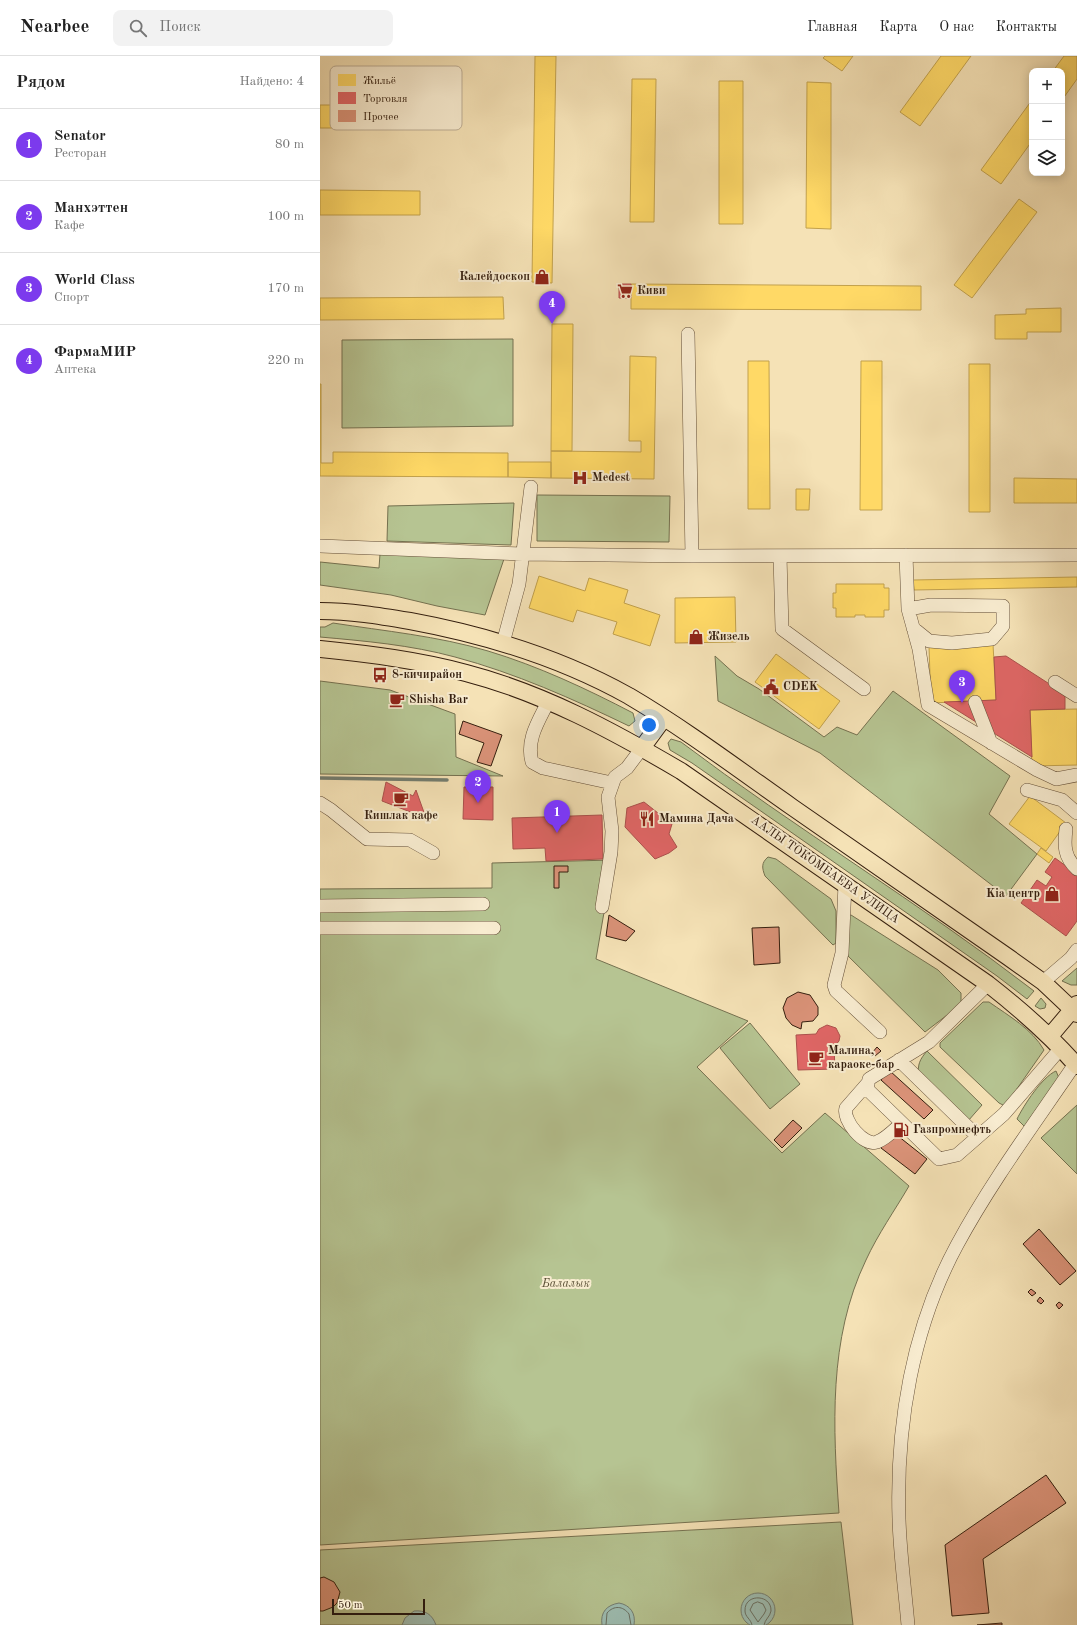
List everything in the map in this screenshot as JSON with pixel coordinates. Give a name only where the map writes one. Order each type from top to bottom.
[{"type":"main road","points":[[320,611],[340,611],[399,619],[437,626],[503,643],[583,673],[664,718],[1043,982],[1076,1009],[1050,1036]]},
{"type":"main road","name":"ААЛЫ ТОКОМБАЕВА УЛИЦА","points":[[320,649],[381,656],[428,664],[492,680],[548,702],[642,748],[681,771],[988,984],[1022,1010],[1050,1036],[1076,1064]]},
{"type":"main road","points":[[642,748],[664,718]]},
{"type":"street","points":[[688,334],[692,556]]},
{"type":"street","points":[[503,643],[519,584],[531,487]]},
{"type":"street","points":[[320,546],[523,554],[692,556],[1077,555]]},
{"type":"street","points":[[906,555],[908,609],[928,705],[1037,770],[1056,779],[1077,775]]},
{"type":"street","points":[[780,556],[782,629],[864,689]]},
{"type":"street","points":[[908,609],[931,605],[1003,606],[1003,626],[992,639],[952,643],[929,641],[913,628]]},
{"type":"street","points":[[1055,682],[1077,696]]},
{"type":"street","points":[[548,702],[531,737],[530,753],[532,762],[543,768],[612,783]]},
{"type":"street","points":[[975,702],[991,743]]},
{"type":"street","points":[[602,907],[611,852],[612,831],[608,797],[614,777],[627,768],[642,748]]},
{"type":"street","points":[[1027,790],[1062,800],[1077,813]]},
{"type":"street","points":[[320,803],[367,839],[410,840],[433,853]]},
{"type":"street","points":[[1066,829],[1064,842],[1068,861],[1077,868]]},
{"type":"street","points":[[845,884],[842,953],[834,985],[836,991],[880,1032]]},
{"type":"street","points":[[320,906],[483,904]]},
{"type":"street","points":[[320,928],[494,928]]},
{"type":"street","points":[[1043,982],[1071,958],[1077,950]]},
{"type":"street","points":[[902,1123],[878,1142],[871,1143],[864,1141],[845,1118],[844,1113],[846,1108],[867,1084],[869,1079],[929,1042],[988,984]]},
{"type":"street","points":[[867,1084],[867,1089],[939,1159],[957,1155],[1004,1114],[1061,1048]]},
{"type":"street","points":[[899,1060],[977,1136]]},
{"type":"street","points":[[908,1625],[898,1519],[901,1435],[906,1394],[924,1326],[940,1282],[956,1246],[989,1191],[1076,1064]]},
{"type":"green space","points":[[513,339],[513,426],[342,428],[342,340]]},
{"type":"green space","points":[[537,495],[670,496],[669,542],[537,541]]},
{"type":"green space","points":[[514,503],[511,545],[387,541],[388,506]]},
{"type":"green space","points":[[380,554],[505,556],[485,615],[391,595],[320,585],[320,562],[379,568]]},
{"type":"green space","points":[[333,623],[450,641],[507,657],[562,679],[616,704],[633,713],[635,721],[629,726],[544,687],[477,663],[455,657],[405,646],[320,637],[320,627],[325,627]]},
{"type":"green space","points":[[715,656],[737,676],[759,689],[824,737],[837,727],[857,735],[893,691],[1010,776],[989,814],[1037,854],[1006,896],[820,753],[718,701]]},
{"type":"green space","points":[[320,681],[390,690],[455,714],[456,757],[503,776],[320,774]]},
{"type":"green space","points":[[671,739],[681,742],[769,805],[947,927],[1034,991],[1027,999],[997,976],[692,763],[670,750],[668,743]]},
{"type":"green space","points":[[768,857],[776,859],[831,899],[836,911],[836,943],[833,945],[765,876],[763,866],[764,861]]},
{"type":"green space","name":"Балалык","points":[[613,860],[596,959],[748,1021],[697,1067],[782,1153],[825,1113],[909,1186],[881,1231],[866,1260],[854,1290],[845,1321],[839,1352],[835,1416],[835,1449],[839,1513],[320,1545],[320,889],[492,888],[492,863]]},
{"type":"green space","points":[[851,915],[938,970],[961,993],[961,1002],[955,1009],[925,1032],[846,954],[846,916]]},
{"type":"green space","points":[[1077,968],[1077,985],[1071,985],[1062,981]]},
{"type":"green space","points":[[1041,998],[1046,1004],[1045,1008],[1040,1009],[1035,1006]]},
{"type":"green space","points":[[983,1002],[989,1002],[1020,1023],[1039,1042],[1044,1050],[1005,1106],[999,1103],[940,1047],[940,1043]]},
{"type":"green space","points":[[750,1023],[800,1084],[770,1109],[720,1048]]},
{"type":"green space","points":[[927,1051],[982,1105],[968,1121],[919,1075],[918,1068],[920,1062]]},
{"type":"green space","points":[[1056,1071],[1059,1078],[1029,1128],[1024,1126],[1017,1119],[1020,1113],[1039,1085]]},
{"type":"green space","points":[[1077,1105],[1077,1174],[1041,1138]]},
{"type":"green space","points":[[841,1522],[853,1625],[320,1625],[320,1550]]},
{"type":"water","points":[[758,1593],[770,1598],[775,1610],[770,1622],[761,1626],[755,1626],[746,1622],[741,1610],[746,1598]]},
{"type":"water","points":[[619,1603],[631,1610],[634,1617],[634,1625],[602,1625],[602,1616],[605,1610],[611,1605]]},
{"type":"water","points":[[414,1611],[422,1611],[430,1615],[436,1625],[402,1625],[405,1618]]},
{"type":"building: Жильё","points":[[535,56],[556,56],[552,283],[532,282]]},
{"type":"building: Жильё","points":[[825,56],[853,56],[842,71],[823,58]]},
{"type":"building: Жильё","points":[[941,56],[971,56],[920,126],[900,112]]},
{"type":"building: Жильё","points":[[1064,56],[1077,56],[1077,79],[1065,96],[1065,68],[1055,68]]},
{"type":"building: Жильё","points":[[632,79],[656,79],[654,222],[630,222]]},
{"type":"building: Жильё","points":[[719,81],[743,81],[743,224],[719,224]]},
{"type":"building: Жильё","points":[[807,82],[831,83],[831,229],[806,228]]},
{"type":"building: Жильё","points":[[1029,104],[1029,145],[1001,184],[981,170]]},
{"type":"building: Жильё","points":[[320,105],[330,105],[330,128],[320,128]]},
{"type":"building: Жильё","points":[[320,190],[420,191],[420,215],[320,215]]},
{"type":"building: Жильё","points":[[1019,199],[1037,212],[972,298],[954,285]]},
{"type":"building: Жильё","points":[[631,284],[921,286],[921,310],[631,309]]},
{"type":"building: Жильё","points":[[503,297],[504,319],[320,320],[320,298]]},
{"type":"building: Жильё","points":[[1061,308],[1061,332],[1027,332],[1027,339],[995,339],[995,315],[1026,314],[1026,309]]},
{"type":"building: Жильё","points":[[552,324],[573,324],[572,451],[551,451]]},
{"type":"building: Жильё","points":[[630,356],[656,357],[654,479],[551,478],[551,451],[641,452],[641,441],[629,441]]},
{"type":"building: Жильё","points":[[748,361],[769,361],[770,509],[748,509]]},
{"type":"building: Жильё","points":[[861,361],[882,361],[882,510],[860,510]]},
{"type":"building: Жильё","points":[[969,364],[990,364],[990,512],[969,512]]},
{"type":"building: Жильё","points":[[320,384],[321,463],[333,463],[333,452],[508,453],[508,477],[320,476]]},
{"type":"building: Жильё","points":[[508,462],[551,462],[551,478],[508,477]]},
{"type":"building: Жильё","points":[[1014,478],[1077,479],[1077,503],[1014,503]]},
{"type":"building: Жильё","points":[[796,489],[810,489],[809,510],[796,510]]},
{"type":"building: Жильё","points":[[539,576],[585,591],[589,578],[628,590],[624,603],[660,615],[650,646],[613,634],[617,622],[577,610],[573,622],[529,608]]},
{"type":"building: Жильё","points":[[1077,577],[1077,587],[914,590],[913,580]]},
{"type":"building: Жильё","points":[[836,584],[884,584],[884,588],[889,588],[889,610],[884,610],[884,617],[865,617],[865,615],[855,615],[855,617],[836,617],[836,608],[833,608],[833,593],[836,593]]},
{"type":"building: Жильё","points":[[735,597],[736,642],[675,643],[675,598]]},
{"type":"building: Жильё","points":[[993,644],[996,700],[931,703],[929,647]]},
{"type":"building: Жильё","points":[[776,654],[840,701],[819,729],[755,682]]},
{"type":"building: Жильё","points":[[1077,709],[1077,765],[1032,766],[1030,710]]},
{"type":"building: Жильё","points":[[1030,796],[1066,823],[1046,851],[1009,824]]},
{"type":"building: Жильё","points":[[1041,848],[1053,857],[1049,863],[1037,854]]},
{"type":"building: Торговля","name":"Киви","points":[[619,284],[631,284],[631,298],[619,298]]},
{"type":"building: Торговля","points":[[1006,656],[1065,694],[1065,709],[1030,710],[1032,757],[944,702],[996,700],[994,657]]},
{"type":"building: Торговля","name":"Кишлак кафе","points":[[386,782],[413,796],[416,790],[426,818],[382,801]]},
{"type":"building: Торговля","points":[[464,787],[493,787],[493,820],[463,819]]},
{"type":"building: Торговля","points":[[644,802],[672,824],[669,834],[677,847],[669,853],[655,859],[625,827],[627,808]]},
{"type":"building: Торговля","points":[[602,815],[603,859],[546,861],[545,848],[513,849],[512,818]]},
{"type":"building: Торговля","name":"Kia центр","points":[[1055,858],[1077,874],[1077,921],[1066,936],[1021,903],[1037,880],[1046,886],[1052,877],[1045,872]]},
{"type":"building: Торговля","name":"Малина, караоке-бар","points":[[827,1025],[836,1028],[840,1036],[839,1041],[834,1047],[835,1069],[798,1070],[796,1035],[816,1034],[819,1029]]},
{"type":"building: Прочее","points":[[463,721],[502,735],[491,766],[477,762],[484,743],[459,734]]},
{"type":"building: Прочее","points":[[554,866],[568,866],[568,872],[559,872],[559,888],[554,888]]},
{"type":"building: Прочее","points":[[609,915],[635,931],[626,941],[606,936]]},
{"type":"building: Прочее","points":[[779,927],[780,963],[754,965],[752,928]]},
{"type":"building: Прочее","points":[[798,992],[810,995],[818,1007],[818,1015],[813,1021],[802,1022],[801,1029],[792,1025],[786,1018],[783,1008],[787,998]]},
{"type":"building: Прочее","points":[[877,1047],[881,1051],[875,1056],[872,1053]]},
{"type":"building: Прочее","points":[[890,1071],[933,1110],[924,1119],[881,1080]]},
{"type":"building: Прочее","points":[[793,1120],[802,1128],[782,1148],[774,1140]]},
{"type":"building: Прочее","points":[[893,1132],[927,1159],[915,1174],[881,1148]]},
{"type":"building: Прочее","points":[[1039,1229],[1076,1271],[1060,1285],[1023,1244]]},
{"type":"building: Прочее","points":[[1031,1289],[1036,1293],[1032,1296],[1028,1292]]},
{"type":"building: Прочее","points":[[1040,1297],[1044,1301],[1041,1304],[1037,1301]]},
{"type":"building: Прочее","points":[[1059,1302],[1063,1305],[1059,1309],[1056,1305]]},
{"type":"building: Прочее","points":[[1046,1475],[1066,1503],[983,1559],[989,1613],[952,1616],[945,1545]]},
{"type":"building: Прочее","points":[[324,1577],[334,1582],[340,1592],[337,1603],[333,1607],[320,1611],[320,1578]]},
{"type":"building: Прочее","points":[[1002,1623],[1002,1625],[977,1625]]},
{"type":"waterway","points":[[320,778],[447,780]]},
{"type":"place","name":"Калейдоскоп","points":[[542,277]]},
{"type":"place","name":"Киви","points":[[625,291]]},
{"type":"place","name":"ФармаМИР","points":[[552,324]]},
{"type":"place","name":"Medest","points":[[580,478]]},
{"type":"place","name":"Жизель","points":[[696,637]]},
{"type":"place","name":"8-кичирайон","points":[[380,675]]},
{"type":"place","name":"CDEK","points":[[771,687]]},
{"type":"place","name":"Shisha Bar","points":[[397,700]]},
{"type":"place","name":"World Class","points":[[962,703]]},
{"type":"place","name":"Кишлак кафе","points":[[401,799]]},
{"type":"place","name":"Манхэттен","points":[[478,803]]},
{"type":"place","name":"Мамина Дача","points":[[647,819]]},
{"type":"place","name":"Senator","points":[[557,833]]},
{"type":"place","name":"Kia центр","points":[[1052,894]]},
{"type":"place","name":"Малина, караоке-бар","points":[[816,1058]]},
{"type":"place","name":"Газпромнефть","points":[[901,1130]]}]
